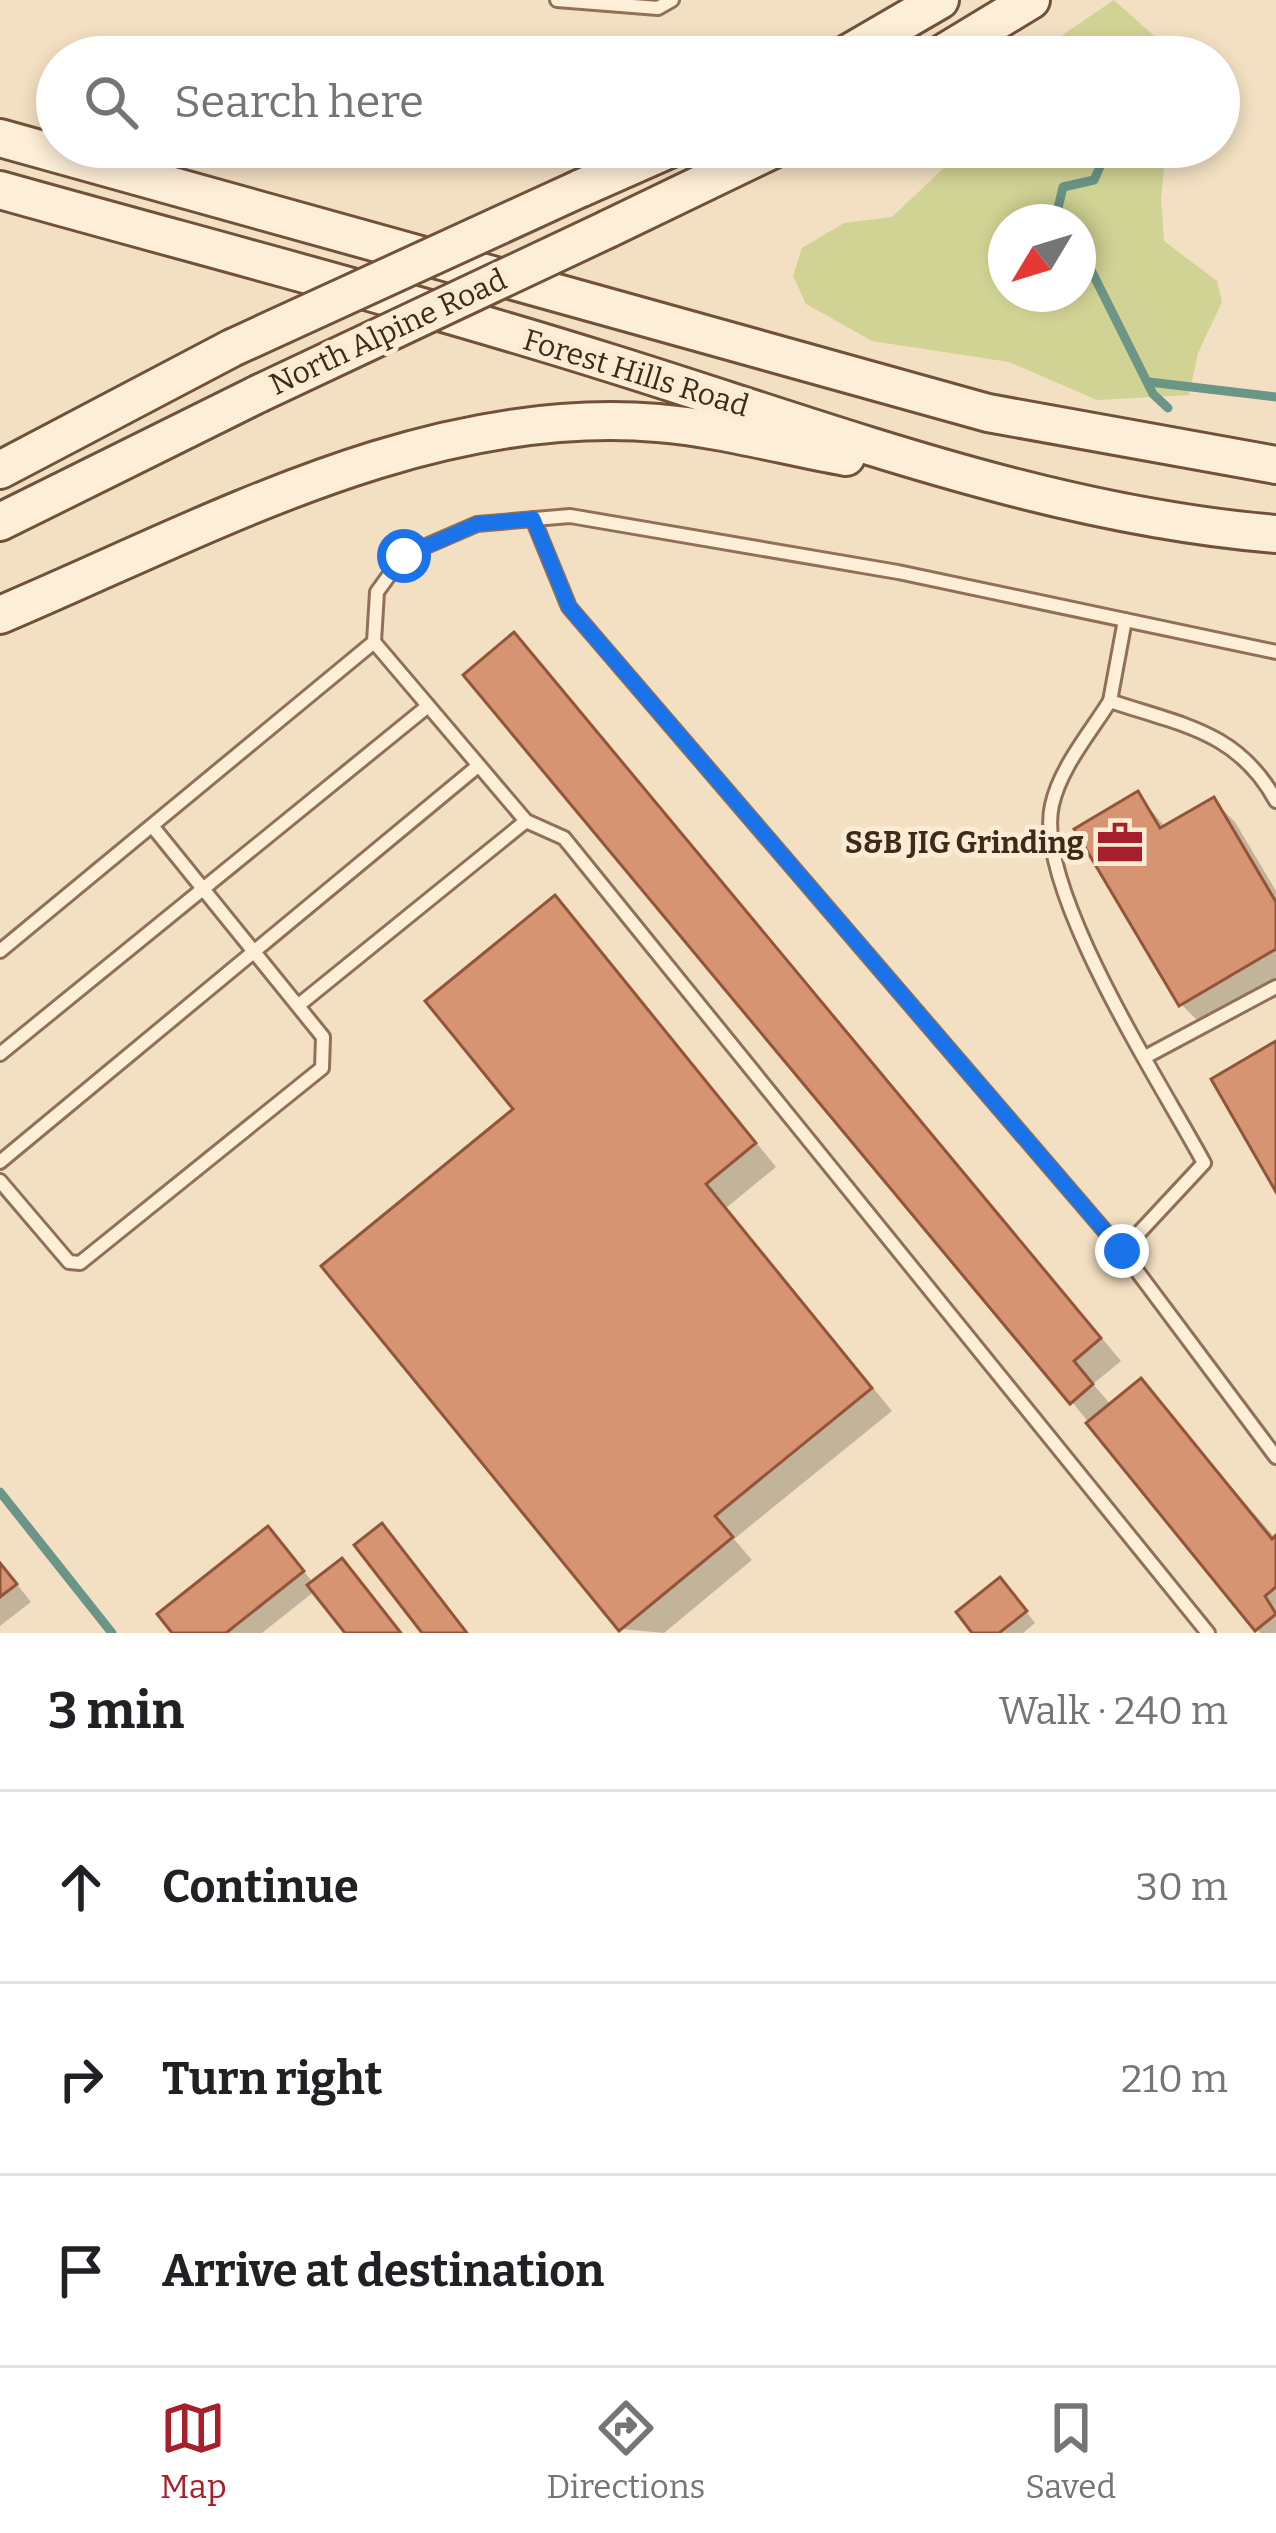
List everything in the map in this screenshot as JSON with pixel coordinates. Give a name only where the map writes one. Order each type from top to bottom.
[{"type":"main road","points":[[878,36],[940,0]]},
{"type":"main road","points":[[972,36],[1031,0]]},
{"type":"main road","name":"Forest Hills Road","points":[[0,138],[36,148]]},
{"type":"main road","name":"Forest Hills Road","points":[[108,168],[988,413],[1276,465]]},
{"type":"main road","name":"North Alpine Road","points":[[0,470],[232,348],[626,168]]},
{"type":"main road","name":"North Alpine Road","points":[[0,522],[734,168]]},
{"type":"main road","name":"Forest Hills Road","points":[[0,190],[604,361],[986,482],[1090,506],[1276,534]]},
{"type":"main road","points":[[0,615],[408,446],[506,429],[657,423],[986,482]]},
{"type":"lane","points":[[557,0],[658,8],[673,0]]},
{"type":"lane","points":[[1208,1633],[564,838],[526,821],[374,642],[377,592],[404,556],[477,524],[570,516],[851,563],[1276,652]]},
{"type":"lane","points":[[533,519],[569,607],[1122,1251],[1276,1457]]},
{"type":"lane","points":[[1122,1251],[1204,1163],[1067,907],[1050,850],[1051,806],[1062,778],[1110,701],[1125,620]]},
{"type":"lane","points":[[0,951],[374,642]]},
{"type":"lane","points":[[1110,701],[1224,740],[1245,754],[1276,801]]},
{"type":"lane","points":[[0,1054],[428,706]]},
{"type":"lane","points":[[0,1162],[478,766]]},
{"type":"lane","points":[[300,1004],[526,821]]},
{"type":"lane","points":[[0,1181],[69,1262],[80,1263],[322,1068],[323,1036],[153,827]]},
{"type":"lane","points":[[1147,1056],[1276,987]]},
{"type":"green space","points":[[1114,0],[1154,36],[1062,36]]},
{"type":"green space","points":[[944,168],[1164,168],[1164,241],[1217,281],[1222,302],[1198,353],[1189,395],[1097,400],[1009,362],[872,341],[806,304],[793,276],[802,248],[844,223],[892,217]]},
{"type":"building","points":[[514,632],[1101,1338],[1074,1361],[1093,1384],[1070,1404],[463,675]]},
{"type":"building","points":[[1138,791],[1160,828],[1214,797],[1276,902],[1276,949],[1179,1006],[1074,829]]},
{"type":"building","points":[[555,895],[756,1143],[706,1184],[872,1388],[715,1516],[733,1537],[619,1631],[321,1266],[513,1109],[425,1001]]},
{"type":"building","points":[[1276,1041],[1276,1192],[1211,1079]]},
{"type":"building","points":[[1141,1378],[1272,1539],[1276,1535],[1276,1587],[1265,1596],[1276,1614],[1255,1631],[1086,1423]]},
{"type":"building","points":[[382,1523],[467,1633],[422,1633],[354,1545]]},
{"type":"building","points":[[268,1526],[304,1571],[226,1633],[172,1633],[157,1614]]},
{"type":"building","points":[[342,1558],[401,1633],[345,1633],[307,1585]]},
{"type":"building","points":[[0,1563],[17,1584],[0,1597]]},
{"type":"building","points":[[1000,1577],[1027,1611],[999,1633],[972,1633],[956,1612]]},
{"type":"waterway","points":[[1059,204],[1063,187],[1094,180],[1099,168]]},
{"type":"waterway","points":[[1096,280],[1153,394],[1168,408]]},
{"type":"waterway","points":[[1149,382],[1276,397]]},
{"type":"waterway","points":[[0,1492],[112,1633]]},
{"type":"place","name":"S&B JIG Grinding","points":[[1120,843]]},
{"type":"route","points":[[404,556],[477,524],[533,519],[569,607],[1122,1251]]}]
